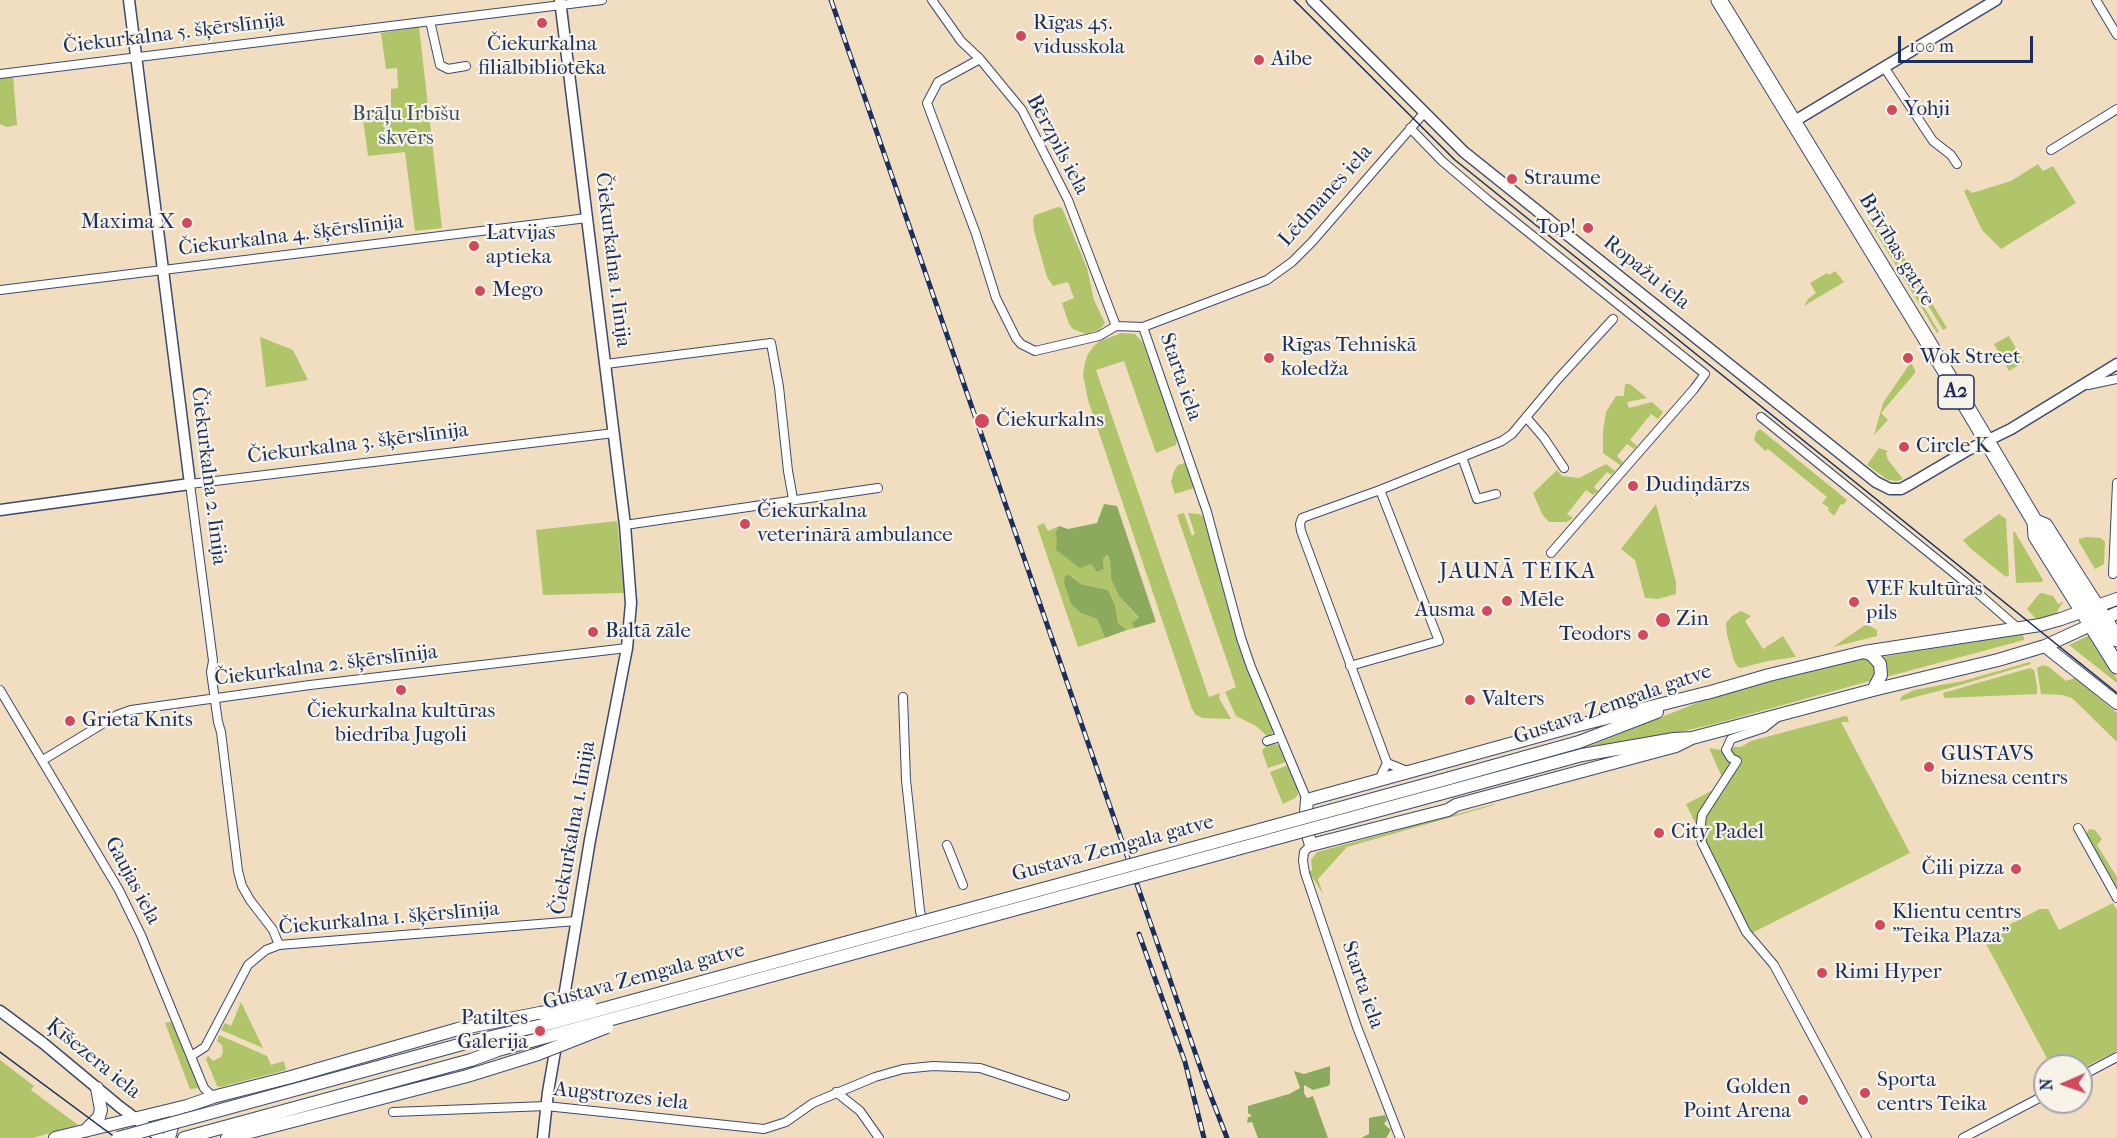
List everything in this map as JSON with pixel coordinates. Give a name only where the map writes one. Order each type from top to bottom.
[{"type":"highway","name":"Brīvības gatve","points":[[1719,0],[2035,522],[2036,536],[2117,639]]},
{"type":"highway","name":"Brīvības gatve","points":[[2099,615],[2117,666]]},
{"type":"main road","name":"Gustava Zemgala gatve","points":[[184,1138],[449,1066],[668,997],[1452,784],[1582,755],[1692,738],[1873,690],[1998,660],[2045,646],[2099,615],[2117,599]]},
{"type":"main road","name":"Gustava Zemgala gatve","points":[[1452,784],[1579,742],[1714,691],[1864,652],[2099,615]]},
{"type":"main road","points":[[2045,646],[2117,703]]},
{"type":"main road","points":[[1864,652],[1880,664],[1881,675],[1873,690]]},
{"type":"main road","points":[[1692,738],[1676,746],[1456,805],[1448,810],[1311,845],[1305,825],[1307,800],[1575,726],[1714,691]]},
{"type":"main road","name":"Gustava Zemgala gatve","points":[[118,1138],[444,1049],[668,997]]},
{"type":"main road","points":[[55,1138],[87,1129],[136,1120],[187,1106],[213,1096],[291,1077],[458,1029],[668,997]]},
{"type":"main road","points":[[227,1138],[497,1068],[668,997]]},
{"type":"main road","points":[[87,1129],[99,1117],[101,1110],[97,1088]]},
{"type":"main road","points":[[169,1138],[175,1119],[187,1106]]},
{"type":"street","name":"Čiekurkalna 2. līnija","points":[[129,0],[213,661],[211,672],[221,732],[238,871],[242,886],[273,930],[279,945]]},
{"type":"street","name":"Čiekurkalna 5. šķērslīnija","points":[[0,74],[430,21],[560,2],[602,0]]},
{"type":"street","name":"Bērzpils iela","points":[[932,0],[961,41],[980,59],[1022,110],[1035,133],[1068,200],[1116,327]]},
{"type":"street","name":"Ropažu iela","points":[[1312,0],[1464,152],[1876,482],[1890,489],[1900,489],[1985,441],[2011,429],[2117,364]]},
{"type":"street","points":[[1793,122],[1996,0]]},
{"type":"street","points":[[2096,0],[2117,35]]},
{"type":"street","name":"Čiekurkalna 1. līnija","points":[[543,1138],[546,1106],[576,921],[627,648],[631,598],[606,364],[560,2]]},
{"type":"street","points":[[430,21],[440,65],[448,69],[466,66]]},
{"type":"street","name":"Starta iela","points":[[980,59],[938,82],[927,103],[1003,315],[1021,344],[1035,351],[1099,336],[1116,327],[1143,327],[1207,512],[1241,638],[1307,800]]},
{"type":"street","points":[[1884,67],[1933,141],[1951,155],[1957,164]]},
{"type":"street","points":[[2051,150],[2117,109]]},
{"type":"street","name":"Lēdmanes iela","points":[[1143,327],[1267,280],[1292,262],[1424,113]]},
{"type":"street","name":"Ropažu iela","points":[[1410,128],[1442,161],[1488,200],[1705,374],[1551,553]]},
{"type":"street","name":"Čiekurkalna 4. šķērslīnija","points":[[0,290],[587,218]]},
{"type":"street","points":[[1407,771],[1387,763],[1299,524],[1302,518],[1380,490],[1502,441],[1512,434],[1612,319]]},
{"type":"street","points":[[606,364],[771,343],[793,499]]},
{"type":"street","points":[[2077,389],[2096,382],[2117,379]]},
{"type":"street","points":[[1526,417],[1544,438],[1564,468]]},
{"type":"street","points":[[1761,417],[1965,582],[2019,629]]},
{"type":"street","name":"Čiekurkalna 3. šķērslīnija","points":[[0,510],[189,484],[614,433]]},
{"type":"street","points":[[1462,457],[1477,499],[1496,494]]},
{"type":"street","points":[[2113,574],[2117,483]]},
{"type":"street","points":[[625,525],[878,488]]},
{"type":"street","points":[[1350,666],[1438,641],[1380,490]]},
{"type":"street","name":"Čiekurkalna 2. šķērslīnija","points":[[43,760],[117,715],[131,710],[310,685],[627,648]]},
{"type":"street","name":"Gaujas iela","points":[[0,690],[119,890],[141,935],[204,1088],[213,1096]]},
{"type":"street","points":[[903,697],[906,780],[920,911],[927,938]]},
{"type":"street","points":[[1779,716],[1764,728],[1731,739],[1726,750],[1731,758],[1737,761],[1702,815],[1700,832],[1702,843],[1746,932],[1774,965],[1867,1138]]},
{"type":"street","points":[[1267,741],[1280,737]]},
{"type":"street","points":[[1378,780],[1387,763]]},
{"type":"street","points":[[2078,828],[2117,898]]},
{"type":"street","points":[[947,844],[963,885]]},
{"type":"street","name":"Starta iela","points":[[1311,845],[1304,852],[1305,873],[1363,1042],[1400,1138]]},
{"type":"street","name":"Čiekurkalna 1. šķērslīnija","points":[[191,1056],[205,1047],[248,965],[266,950],[279,945],[576,921]]},
{"type":"street","name":"Ķīšezera iela","points":[[0,1011],[161,1138]]},
{"type":"street","points":[[2093,1070],[2117,1057]]},
{"type":"street","name":"Augstrozes iela","points":[[393,1112],[546,1106],[764,1129],[786,1122],[813,1103],[836,1092],[903,1069],[933,1066],[980,1068],[1065,1096]]},
{"type":"street","points":[[836,1092],[860,1111],[879,1138]]},
{"type":"street","points":[[1963,1138],[2033,1101]]},
{"type":"green space","name":"Brāļu Irbīšu skvērs","points":[[419,27],[442,228],[415,231],[405,152],[368,156],[362,112],[391,107],[391,89],[398,88],[397,68],[386,69],[381,33]]},
{"type":"green space","points":[[13,76],[17,125],[7,127],[0,124],[0,77]]},
{"type":"green space","points":[[2038,164],[2043,171],[2053,166],[2076,203],[2001,249],[1982,230],[1964,191],[1967,189],[1972,193],[2011,181]]},
{"type":"green space","points":[[1058,207],[1062,208],[1087,268],[1094,300],[1105,323],[1099,330],[1086,334],[1073,329],[1069,324],[1062,303],[1074,298],[1068,282],[1053,286],[1047,277],[1034,231],[1035,215]]},
{"type":"green space","points":[[1878,215],[1947,328],[1943,330],[1875,217]]},
{"type":"green space","points":[[1871,218],[1939,332],[1937,333],[1868,220]]},
{"type":"green space","points":[[1835,271],[1844,282],[1804,306],[1808,299],[1816,293],[1810,283]]},
{"type":"green space","points":[[1122,333],[1135,334],[1143,343],[1177,438],[1176,445],[1156,453],[1124,361],[1096,370],[1209,697],[1220,693],[1219,698],[1231,719],[1203,718],[1196,715],[1192,709],[1088,400],[1083,375],[1088,354],[1100,341]]},
{"type":"green space","points":[[2009,336],[2024,362],[2009,371],[1994,344]]},
{"type":"green space","points":[[260,337],[293,350],[308,380],[266,387]]},
{"type":"green space","points":[[1911,362],[1915,373],[1881,413],[1888,420],[1874,435],[1883,403]]},
{"type":"green space","points":[[1625,384],[1630,384],[1647,398],[1627,402],[1629,408],[1652,402],[1663,412],[1658,419],[1651,414],[1630,440],[1637,446],[1634,449],[1627,444],[1617,456],[1623,462],[1621,466],[1603,453],[1603,431],[1606,412],[1616,396],[1624,396]]},
{"type":"green space","points":[[1760,429],[1847,500],[1843,505],[1841,504],[1834,516],[1822,503],[1827,497],[1768,449],[1765,451],[1754,440],[1756,432]]},
{"type":"green space","points":[[1879,448],[1888,451],[1886,453],[1888,460],[1903,479],[1888,480],[1867,465]]},
{"type":"green space","points":[[1185,463],[1194,488],[1175,494],[1171,482],[1174,471],[1178,465]]},
{"type":"green space","points":[[1606,464],[1615,471],[1611,475],[1607,472],[1594,487],[1598,491],[1593,495],[1586,490],[1567,514],[1573,518],[1567,522],[1549,522],[1542,514],[1533,493],[1557,470],[1562,476],[1579,478]]},
{"type":"green space","points":[[1104,504],[1117,506],[1156,622],[1135,628],[1131,623],[1139,618],[1119,596],[1111,579],[1110,561],[1107,555],[1103,559],[1104,569],[1097,572],[1091,564],[1080,568],[1056,550],[1055,533],[1059,526],[1068,529],[1097,523]]},
{"type":"green space","points":[[1656,504],[1676,582],[1676,594],[1658,599],[1645,598],[1635,560],[1621,549]]},
{"type":"green space","points":[[1184,513],[1192,536],[1195,534],[1188,513],[1204,517],[1232,622],[1249,674],[1273,731],[1271,736],[1268,737],[1256,726],[1236,716],[1225,692],[1236,687],[1177,515]]},
{"type":"green space","points":[[1999,514],[2006,519],[2009,575],[2006,577],[1963,540]]},
{"type":"green space","points":[[617,521],[624,593],[543,595],[536,530]]},
{"type":"green space","points":[[1044,523],[1048,531],[1059,526],[1055,533],[1097,572],[1104,569],[1103,559],[1106,555],[1110,561],[1111,579],[1119,596],[1139,619],[1131,623],[1135,628],[1127,630],[1118,623],[1115,605],[1108,590],[1081,584],[1071,575],[1081,613],[1097,619],[1105,638],[1078,647],[1037,526]]},
{"type":"green space","points":[[2013,532],[2043,580],[2042,582],[2016,583]]},
{"type":"green space","points":[[2101,538],[2105,542],[2104,564],[2095,569],[2079,542],[2079,539]]},
{"type":"green space","points":[[1070,575],[1081,584],[1108,590],[1115,605],[1118,623],[1127,630],[1105,638],[1097,619],[1081,613],[1071,604],[1064,582],[1065,576]]},
{"type":"green space","points":[[2042,593],[2053,596],[2058,604],[2063,602],[2056,613],[2037,620],[2027,609]]},
{"type":"green space","points":[[1741,611],[1751,616],[1745,621],[1763,649],[1783,636],[1796,657],[1738,667],[1734,661],[1726,623]]},
{"type":"green space","points":[[1865,625],[1877,630],[1877,636],[1833,647]]},
{"type":"green space","points":[[2023,634],[2024,640],[1886,677],[1881,657]]},
{"type":"green space","points":[[2090,635],[2117,679],[2117,683],[2069,645]]},
{"type":"green space","points":[[1862,659],[1870,660],[1874,665],[1875,676],[1870,681],[1668,735],[1587,747],[1704,700]]},
{"type":"green space","points":[[2030,662],[2031,664],[1900,701],[1902,696],[1914,690],[1963,681]]},
{"type":"green space","points":[[2043,665],[2066,681],[2075,678],[2117,713],[2117,742],[2072,698],[2041,694],[2037,668]]},
{"type":"green space","points":[[2030,668],[2034,670],[2037,694],[1944,698],[1943,693]]},
{"type":"green space","points":[[1845,716],[1849,722],[1841,722],[1910,853],[1750,934],[1686,804],[1725,784],[1709,748],[1732,752],[1732,747],[1741,747],[1751,741]]},
{"type":"green space","points":[[1275,744],[1280,746],[1286,762],[1268,768],[1262,751],[1266,746]]},
{"type":"green space","points":[[1288,765],[1298,795],[1283,804],[1270,772]]},
{"type":"green space","points":[[1494,804],[1347,847],[1318,879],[1323,894],[1309,872],[1312,870],[1311,860],[1317,852]]},
{"type":"green space","points":[[2089,829],[2095,830],[2102,839],[2097,845],[2117,877],[2117,891],[2086,834]]},
{"type":"green space","points":[[2113,903],[2117,910],[2117,1051],[2093,1063],[2093,1054],[2045,1054],[1983,938],[2040,909],[2048,909],[2059,930]]},
{"type":"green space","points":[[241,1002],[263,1048],[221,1030],[225,1023],[231,1026]]},
{"type":"green space","points":[[173,1021],[199,1088],[190,1089],[165,1023]]},
{"type":"green space","points":[[219,1035],[267,1056],[271,1065],[284,1061],[286,1070],[217,1086],[206,1059],[208,1056],[213,1061],[221,1057],[222,1045],[217,1041]]},
{"type":"green space","points":[[0,1060],[34,1086],[31,1090],[78,1125],[33,1138],[0,1138]]},
{"type":"green space","points":[[1330,1066],[1328,1086],[1313,1090],[1304,1085],[1307,1098],[1313,1096],[1328,1138],[1258,1138],[1252,1122],[1247,1123],[1248,1117],[1252,1116],[1248,1113],[1248,1106],[1289,1094],[1300,1088],[1294,1071],[1304,1074]]},
{"type":"green space","points":[[1385,1115],[1387,1120],[1384,1124],[1391,1130],[1386,1138],[1361,1138],[1369,1134],[1369,1118]]},
{"type":"tram line","points":[[1294,0],[1455,160],[2117,693]]},
{"type":"tram line","points":[[0,1052],[116,1138]]},
{"type":"railway","points":[[831,0],[1205,1081],[1227,1138]]},
{"type":"railway","points":[[1139,934],[1185,1062],[1204,1138]]},
{"type":"place","name":"Čiekurkalna filiālbibliotēka","points":[[542,23]]},
{"type":"place","name":"Rīgas 45. vidusskola","points":[[1021,36]]},
{"type":"place","name":"Aibe","points":[[1259,60]]},
{"type":"place","name":"Yohji","points":[[1892,110]]},
{"type":"place","name":"Straume","points":[[1512,179]]},
{"type":"place","name":"Maxima X","points":[[187,223]]},
{"type":"place","name":"Top!","points":[[1588,228]]},
{"type":"place","name":"Latvijas aptieka","points":[[474,246]]},
{"type":"place","name":"Mego","points":[[480,291]]},
{"type":"place","name":"Rīgas Tehniskā koledža","points":[[1269,358]]},
{"type":"place","name":"Wok Street","points":[[1908,358]]},
{"type":"place","name":"Čiekurkalns","points":[[982,421]]},
{"type":"place","name":"Circle K","points":[[1904,447]]},
{"type":"place","name":"Dudiņdārzs","points":[[1633,486]]},
{"type":"place","name":"Čiekurkalna veterinārā ambulance","points":[[745,524]]},
{"type":"place","name":"Mēle","points":[[1507,601]]},
{"type":"place","name":"VEF kultūras pils","points":[[1854,602]]},
{"type":"place","name":"Ausma","points":[[1487,611]]},
{"type":"place","name":"Zin","points":[[1663,620]]},
{"type":"place","name":"Baltā zāle","points":[[593,632]]},
{"type":"place","name":"Teodors","points":[[1643,635]]},
{"type":"place","name":"Čiekurkalna kultūras biedrība Jugoli","points":[[401,690]]},
{"type":"place","name":"Valters","points":[[1470,700]]},
{"type":"place","name":"Grieta Knits","points":[[70,721]]},
{"type":"place","name":"GUSTAVS biznesa centrs","points":[[1929,767]]},
{"type":"place","name":"City Padel","points":[[1659,833]]},
{"type":"place","name":"Čili pizza","points":[[2016,869]]},
{"type":"place","name":"Klientu centrs \"Teika Plaza\"","points":[[1880,925]]},
{"type":"place","name":"Rimi Hyper","points":[[1822,973]]},
{"type":"place","name":"Patiltes Galerija","points":[[540,1031]]},
{"type":"place","name":"Sporta centrs Teika","points":[[1865,1093]]},
{"type":"place","name":"Golden Point Arena","points":[[1803,1100]]},
{"type":"district","name":"JAUNĀ TEIKA","points":[[1518,573]]}]
